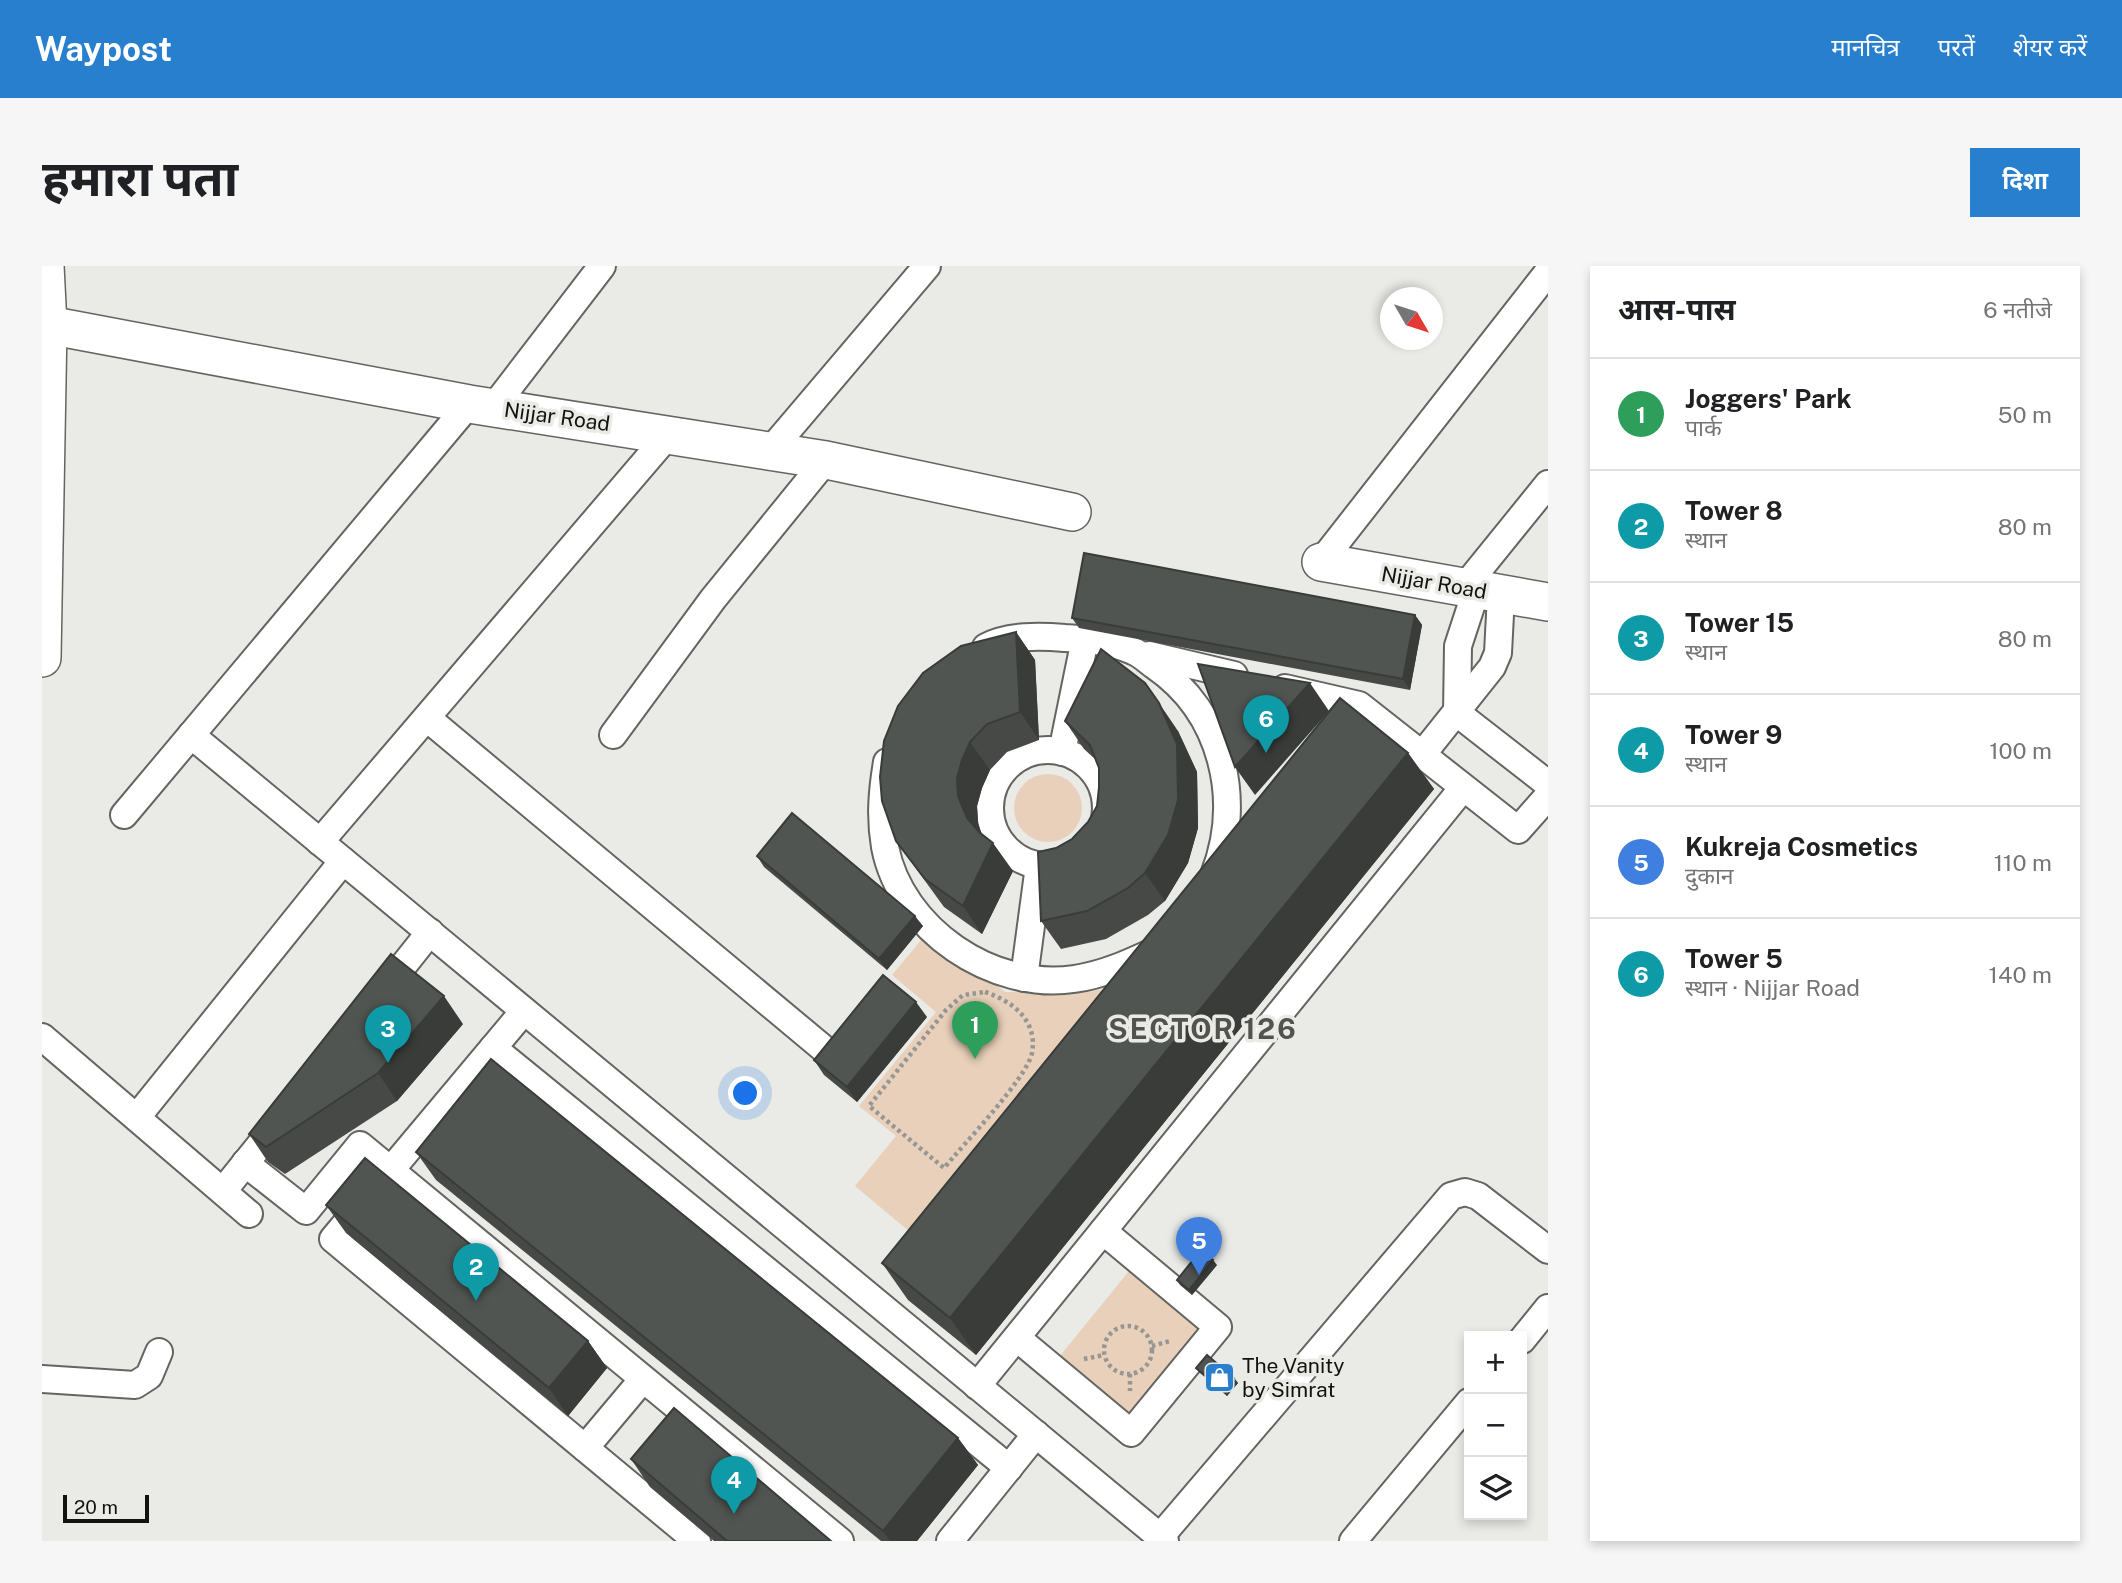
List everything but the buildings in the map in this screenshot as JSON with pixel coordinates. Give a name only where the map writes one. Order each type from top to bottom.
[{"type":"street","points":[[42,658],[45,266]]},
{"type":"street","points":[[124,815],[602,266]]},
{"type":"street","points":[[770,451],[927,266]]},
{"type":"street","points":[[1321,562],[1548,272]]},
{"type":"street","name":"Nijjar Road","points":[[45,324],[481,406],[669,433],[826,460],[1072,513]]},
{"type":"street","points":[[320,842],[669,433]]},
{"type":"street","points":[[613,735],[713,599],[826,460]]},
{"type":"street","points":[[1457,713],[1458,646],[1480,592],[1548,484]]},
{"type":"street","name":"Nijjar Road","points":[[1321,562],[1548,602]]},
{"type":"street","points":[[1421,756],[1492,667],[1498,653],[1480,592]]},
{"type":"street","points":[[968,657],[990,645],[1036,636],[1085,639],[1359,705],[1462,789],[1518,830],[1548,796]]},
{"type":"street","points":[[1062,752],[1085,639]]},
{"type":"street","points":[[1134,651],[1173,678],[1204,715],[1223,760],[1228,807],[1222,855],[1204,900],[1247,846]]},
{"type":"street","points":[[1342,727],[1359,705]]},
{"type":"street","points":[[1457,713],[1548,785]]},
{"type":"street","points":[[427,718],[836,1059]]},
{"type":"street","points":[[191,735],[1163,1539],[1451,1196],[1465,1192],[1478,1196],[1548,1250]]},
{"type":"street","points":[[895,740],[890,751],[880,800],[886,850],[905,895],[936,934],[977,963],[1024,978],[1073,979],[1121,967],[1171,940],[1133,988]]},
{"type":"street","points":[[1035,751],[1062,752],[1090,766],[1100,781],[1106,798],[1106,817],[1101,834],[1091,849],[1076,860],[1059,866],[1039,866],[1020,860],[1004,847],[994,830],[989,810],[992,790],[1002,772],[1016,759],[1035,751]]},
{"type":"street","points":[[977,1385],[1462,789]]},
{"type":"street","points":[[137,1117],[343,861]]},
{"type":"street","points":[[1024,978],[1039,866]]},
{"type":"street","points":[[366,1012],[429,932]]},
{"type":"street","points":[[524,1010],[333,1239],[585,1448],[642,1479],[697,1541]]},
{"type":"street","points":[[42,1037],[249,1213]]},
{"type":"street","points":[[493,1048],[1009,1468]]},
{"type":"street","points":[[223,1191],[297,1098]]},
{"type":"street","points":[[245,1163],[306,1211],[360,1144],[643,1379],[684,1429],[840,1541]]},
{"type":"street","points":[[1017,1338],[1131,1433],[1219,1327],[1103,1231]]},
{"type":"street","points":[[1527,1333],[1548,1308]]},
{"type":"street","points":[[42,1379],[135,1385],[149,1377],[159,1352]]},
{"type":"street","points":[[585,1448],[643,1379]]},
{"type":"street","points":[[1353,1541],[1464,1408]]},
{"type":"street","points":[[950,1541],[1036,1434]]},
{"type":"path","points":[[985,992],[1007,1000],[1024,1014],[1032,1036],[1032,1054],[1022,1073],[944,1168],[869,1106],[946,1010],[963,995],[985,992]]},
{"type":"path","points":[[1129,1326],[1137,1327],[1149,1338],[1152,1354],[1145,1368],[1130,1374],[1115,1371],[1103,1351],[1104,1343],[1114,1330],[1129,1326]]},
{"type":"shaded area","points":[[1041,774],[1055,774],[1067,779],[1077,789],[1082,808],[1077,827],[1067,837],[1055,842],[1041,842],[1029,837],[1019,827],[1014,815],[1014,801],[1019,789],[1029,779]]},
{"type":"shaded area","points":[[927,933],[1005,992],[1109,990],[910,1232],[855,1186],[896,1136],[859,1106],[936,1012],[892,975]]},
{"type":"shaded area","points":[[1138,1260],[1218,1327],[1131,1433],[1051,1367]]},
{"type":"place","name":"Tower 5","points":[[1266,753]]},
{"type":"place","name":"Joggers' Park","points":[[975,1059]]},
{"type":"place","name":"Tower 15","points":[[388,1063]]},
{"type":"place","name":"Kukreja Cosmetics","points":[[1199,1275]]},
{"type":"place","name":"Tower 8","points":[[476,1301]]},
{"type":"place","name":"The Vanity by Simrat","points":[[1219,1378]]},
{"type":"place","name":"Tower 9","points":[[734,1514]]},
{"type":"district","name":"SECTOR 126","points":[[1203,1029]]}]
